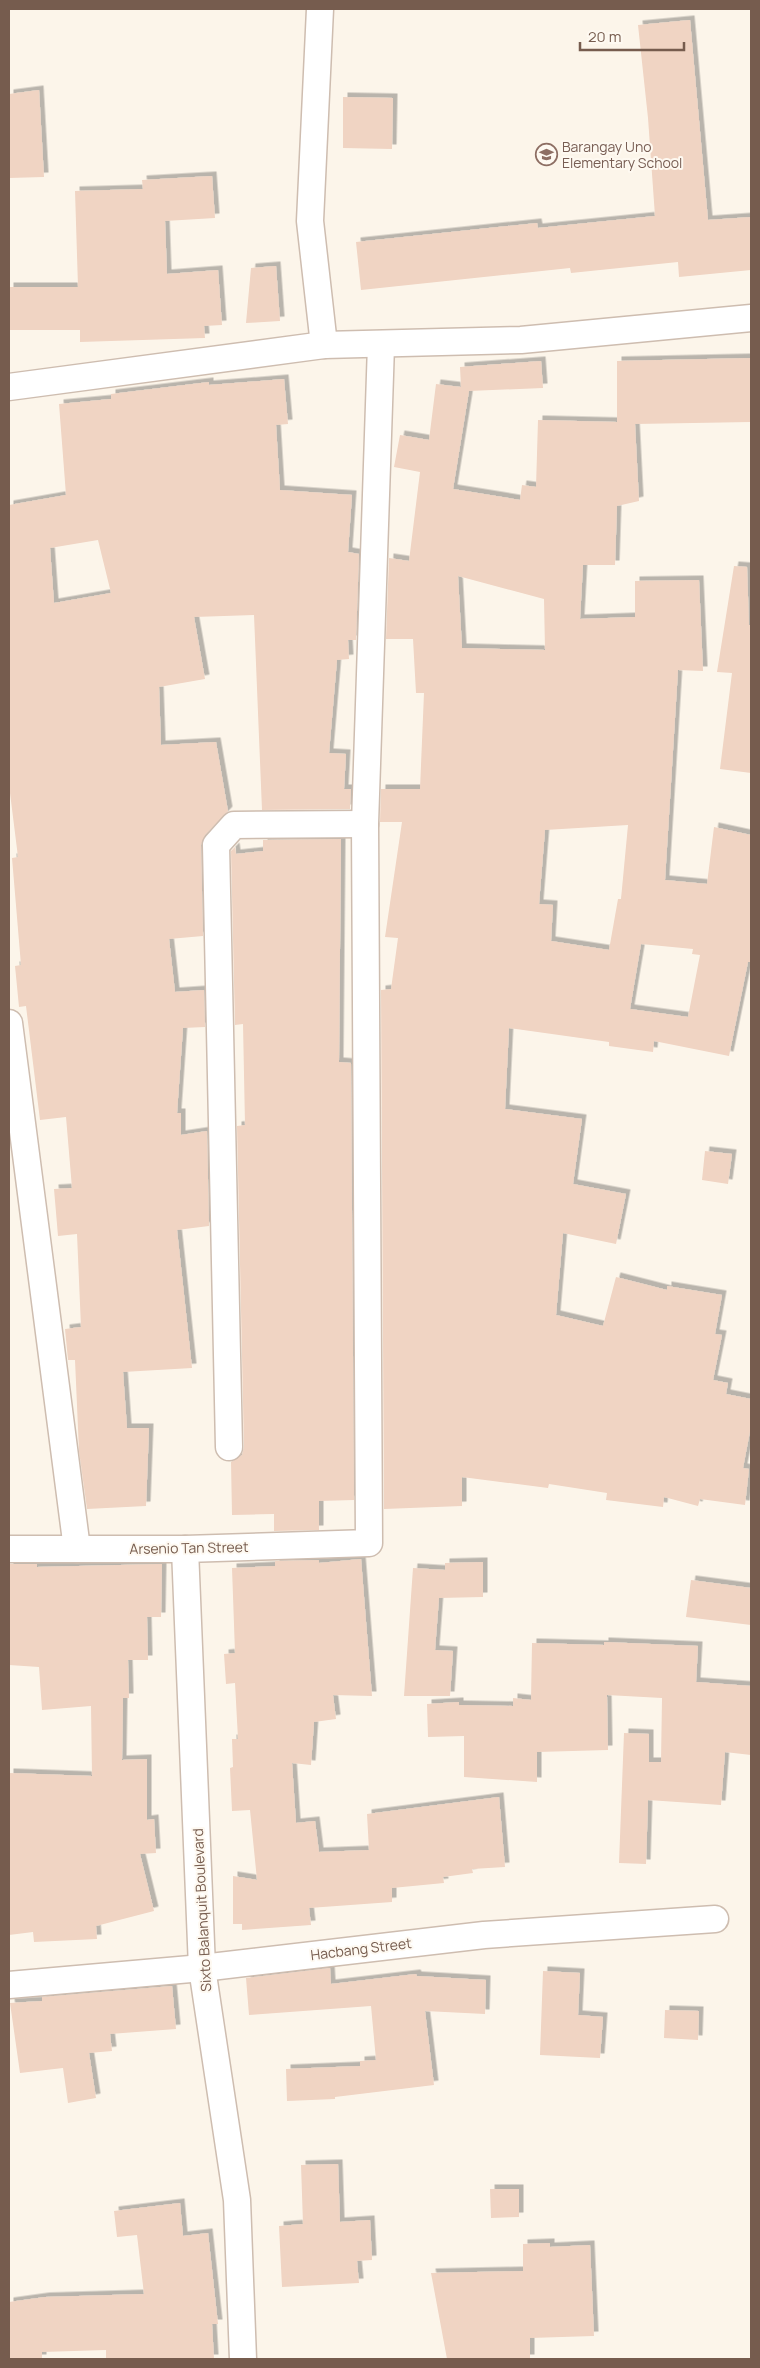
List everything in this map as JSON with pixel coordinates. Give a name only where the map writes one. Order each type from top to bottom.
[{"type":"street","points":[[320,9],[310,221],[324,345]]},
{"type":"street","points":[[9,387],[324,345],[521,340],[751,318]]},
{"type":"street","points":[[229,1447],[216,845],[234,825],[365,824],[382,345]]},
{"type":"street","name":"Arsenio Tan Street","points":[[9,1549],[185,1549],[369,1542],[365,824]]},
{"type":"street","points":[[9,1023],[77,1549]]},
{"type":"street","name":"Sixto Balanquit Boulevard","points":[[185,1549],[202,1968],[237,2200],[243,2359]]},
{"type":"street","name":"Hacbang Street","points":[[9,1985],[202,1968],[484,1935],[715,1920]]},
{"type":"building","points":[[690,20],[708,220],[751,217],[751,270],[679,277],[678,262],[571,273],[570,268],[361,290],[356,242],[537,223],[538,228],[655,216],[648,118],[638,25]]},
{"type":"building","points":[[39,90],[44,177],[9,178],[9,94]]},
{"type":"building","points":[[343,97],[393,98],[392,149],[343,148]]},
{"type":"building","points":[[212,176],[215,218],[165,221],[167,274],[218,270],[222,325],[204,326],[205,338],[80,342],[80,330],[9,330],[9,287],[78,287],[75,191],[143,189],[142,180]]},
{"type":"building","points":[[276,266],[280,321],[246,323],[251,268]]},
{"type":"building","points":[[751,358],[751,422],[635,424],[639,501],[617,506],[615,565],[583,565],[580,619],[635,617],[635,581],[699,580],[703,671],[678,670],[665,880],[707,884],[714,827],[751,835],[751,962],[748,962],[729,1056],[654,1041],[653,1052],[609,1046],[609,1042],[509,1028],[505,1109],[582,1119],[573,1184],[626,1194],[616,1244],[563,1233],[556,1315],[603,1326],[616,1277],[667,1290],[667,1286],[722,1295],[715,1334],[722,1335],[713,1380],[728,1383],[726,1394],[751,1399],[751,1426],[743,1468],[749,1469],[745,1505],[700,1499],[698,1506],[664,1497],[663,1507],[606,1500],[607,1493],[549,1484],[548,1488],[462,1477],[462,1506],[384,1509],[381,990],[391,989],[398,938],[385,937],[402,822],[380,822],[381,789],[420,789],[424,693],[416,693],[413,639],[386,639],[389,558],[409,561],[420,472],[394,467],[400,435],[429,440],[436,384],[461,387],[460,367],[541,361],[543,388],[469,391],[453,489],[520,500],[522,485],[536,487],[538,420],[617,422],[617,361]],"holes":[[[458,576],[544,599],[545,650],[462,648]],[[628,825],[621,899],[618,899],[609,950],[551,941],[553,905],[539,904],[545,830]],[[641,944],[693,949],[692,954],[700,955],[688,1017],[630,1009]]]},
{"type":"building","points":[[284,379],[288,424],[276,425],[280,490],[352,495],[348,552],[359,554],[356,640],[348,640],[349,659],[337,660],[329,753],[346,754],[344,789],[351,789],[350,809],[262,810],[254,615],[194,617],[205,679],[159,687],[161,745],[216,742],[228,811],[205,835],[201,845],[203,936],[169,939],[175,992],[204,990],[205,1027],[183,1028],[177,1113],[181,1113],[181,1135],[207,1131],[209,1226],[177,1230],[192,1368],[123,1372],[127,1428],[149,1428],[146,1506],[87,1509],[79,1451],[75,1360],[68,1360],[65,1329],[81,1327],[77,1234],[58,1236],[54,1189],[72,1188],[66,1117],[40,1120],[26,1006],[19,1007],[15,966],[21,965],[12,858],[18,857],[9,785],[9,505],[66,495],[59,404],[111,399],[111,394],[209,382],[209,385]],"holes":[[[98,540],[111,593],[54,603],[50,548]]]},
{"type":"building","points":[[734,566],[747,567],[749,625],[751,625],[751,773],[720,769],[732,673],[717,672]]},
{"type":"building","points":[[341,839],[339,1062],[351,1063],[354,1500],[319,1501],[319,1530],[274,1531],[274,1514],[232,1515],[231,1462],[242,1455],[244,1447],[237,1126],[245,1125],[243,1024],[235,1025],[231,851],[235,847],[236,854],[263,851],[263,840]]},
{"type":"building","points":[[705,1151],[732,1154],[728,1184],[702,1180]]},
{"type":"building","points":[[361,1559],[372,1696],[333,1695],[336,1719],[314,1722],[311,1765],[292,1763],[296,1823],[315,1821],[319,1852],[369,1850],[367,1814],[499,1797],[505,1867],[472,1869],[473,1873],[443,1877],[444,1883],[392,1888],[392,1902],[309,1908],[311,1925],[242,1930],[242,1924],[233,1924],[233,1876],[257,1880],[250,1810],[232,1811],[230,1768],[233,1767],[232,1739],[238,1739],[235,1683],[226,1684],[224,1654],[235,1653],[232,1568],[275,1566],[275,1561],[319,1560],[319,1563]]},
{"type":"building","points":[[483,1562],[483,1597],[439,1598],[435,1650],[453,1651],[450,1696],[404,1696],[413,1568],[445,1570],[445,1563]]},
{"type":"building","points":[[9,1564],[37,1564],[37,1567],[162,1564],[161,1617],[147,1617],[148,1660],[128,1660],[129,1698],[123,1698],[122,1760],[147,1759],[147,1820],[154,1819],[156,1853],[140,1854],[154,1911],[96,1926],[97,1939],[34,1942],[33,1932],[9,1935],[9,1773],[92,1776],[91,1706],[42,1710],[39,1667],[9,1665]]},
{"type":"building","points":[[691,1580],[751,1588],[751,1625],[686,1617]]},
{"type":"building","points":[[604,1642],[698,1646],[696,1682],[751,1686],[751,1755],[725,1752],[721,1805],[648,1800],[646,1864],[619,1863],[624,1733],[649,1734],[649,1762],[661,1762],[662,1698],[607,1695],[608,1750],[537,1752],[537,1782],[464,1777],[464,1736],[428,1737],[427,1704],[459,1702],[459,1705],[513,1706],[513,1698],[531,1700],[532,1643],[604,1645]]},
{"type":"building","points":[[330,1968],[331,1984],[416,1974],[417,1976],[486,1980],[485,2014],[425,2011],[434,2085],[335,2097],[335,2099],[287,2101],[286,2069],[360,2066],[360,2061],[376,2060],[371,2006],[249,2015],[246,1978]]},
{"type":"building","points":[[543,1971],[580,1973],[578,2015],[603,2017],[600,2058],[540,2055]]},
{"type":"building","points":[[172,1986],[176,2029],[110,2034],[112,2051],[89,2053],[96,2098],[68,2103],[63,2068],[20,2073],[10,2003],[42,2001],[42,1997]]},
{"type":"building","points":[[665,2010],[699,2011],[698,2040],[664,2038]]},
{"type":"building","points":[[338,2164],[340,2222],[370,2220],[372,2260],[357,2261],[359,2283],[282,2287],[279,2226],[303,2224],[301,2165]]},
{"type":"building","points":[[490,2189],[519,2189],[519,2217],[491,2218]]},
{"type":"building","points":[[180,2203],[183,2236],[208,2233],[218,2324],[212,2324],[214,2359],[106,2359],[106,2350],[42,2352],[42,2359],[9,2359],[9,2302],[45,2297],[144,2294],[137,2235],[117,2237],[114,2211]]},
{"type":"building","points":[[550,2243],[550,2247],[590,2245],[594,2336],[530,2338],[530,2359],[447,2359],[431,2273],[523,2271],[523,2244]]},
{"type":"place","name":"Barangay Uno Elementary School","points":[[546,155]]}]
